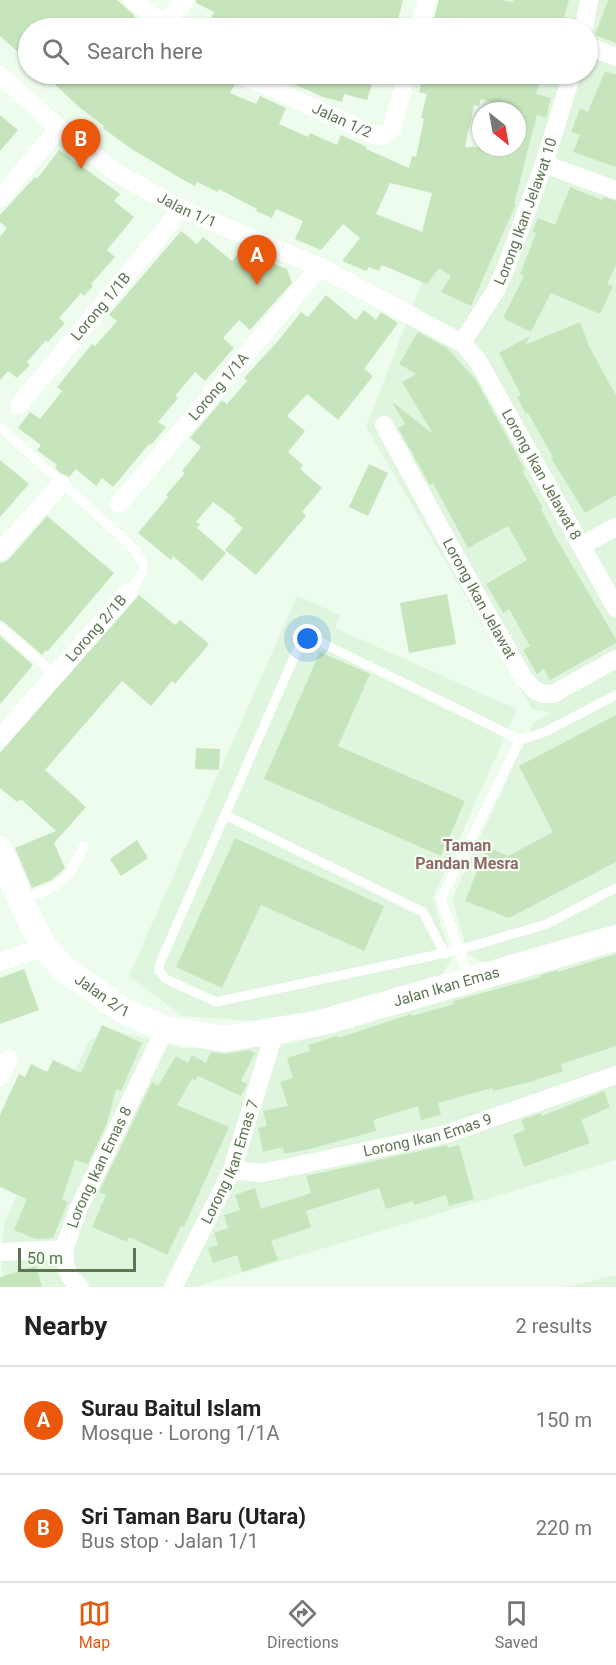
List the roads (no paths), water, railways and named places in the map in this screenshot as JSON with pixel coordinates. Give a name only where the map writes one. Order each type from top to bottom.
[{"type":"street","points":[[133,0],[157,18]]},
{"type":"street","points":[[172,18],[184,0]]},
{"type":"street","points":[[422,18],[427,0]]},
{"type":"street","points":[[586,18],[589,0]]},
{"type":"street","points":[[598,50],[616,57]]},
{"type":"street","name":"Jalan 1/1","points":[[0,75],[59,128],[118,174],[182,209],[320,267],[462,343]]},
{"type":"street","name":"Jalan 1/2","points":[[262,84],[374,135],[384,136],[392,129],[404,84]]},
{"type":"street","name":"Lorong Ikan Jelawat 10","points":[[462,343],[501,280],[544,164],[569,84]]},
{"type":"street","points":[[0,198],[59,128]]},
{"type":"street","points":[[544,164],[616,189]]},
{"type":"street","name":"Lorong 1/1B","points":[[20,405],[182,209]]},
{"type":"street","name":"Lorong 1/1A","points":[[119,504],[320,267]]},
{"type":"street","name":"Lorong Ikan Jelawat 8","points":[[462,343],[478,361],[616,608]]},
{"type":"street","name":"Lorong Ikan Jelawat","points":[[384,425],[530,687],[544,694],[553,694],[616,659]]},
{"type":"street","points":[[0,552],[61,484]]},
{"type":"street","points":[[581,546],[616,527]]},
{"type":"street","name":"Lorong 2/1B","points":[[0,738],[128,592]]},
{"type":"street","name":"Jalan 2/1","points":[[0,850],[21,901],[44,947],[64,969],[86,986],[124,1011],[165,1029],[224,1039],[275,1031]]},
{"type":"street","name":"Jalan Ikan Emas","points":[[275,1031],[320,1023],[616,938]]},
{"type":"street","points":[[0,962],[44,947]]},
{"type":"street","name":"Lorong Ikan Emas 8","points":[[64,1249],[78,1210],[165,1029]]},
{"type":"street","name":"Lorong Ikan Emas 7","points":[[173,1287],[232,1170],[275,1031]]},
{"type":"street","points":[[0,1077],[9,1058]]},
{"type":"street","name":"Lorong Ikan Emas 9","points":[[232,1170],[262,1173],[446,1134],[616,1075]]},
{"type":"street","points":[[0,1252],[64,1249],[66,1267],[71,1278],[80,1287]]},
{"type":"lane","points":[[0,428],[61,484]]},
{"type":"lane","name":"Lorong 2/1B","points":[[61,484],[126,541],[138,555],[144,566],[141,578],[128,592]]},
{"type":"lane","points":[[0,627],[56,676]]},
{"type":"lane","points":[[616,695],[545,732],[520,740],[314,639],[304,639],[160,963],[159,972],[165,979],[216,1002],[445,954],[547,924],[616,888]]},
{"type":"lane","points":[[469,979],[441,899],[520,740]]},
{"type":"lane","points":[[225,815],[423,912],[445,954]]},
{"type":"lane","points":[[21,901],[46,892],[61,883],[71,873],[84,846]]},
{"type":"place","name":"Sri Taman Baru (Utara)","points":[[81,169]]},
{"type":"place","name":"Surau Baitul Islam","points":[[257,285]]},
{"type":"district","name":"Taman Pandan Mesra","points":[[467,854]]}]
